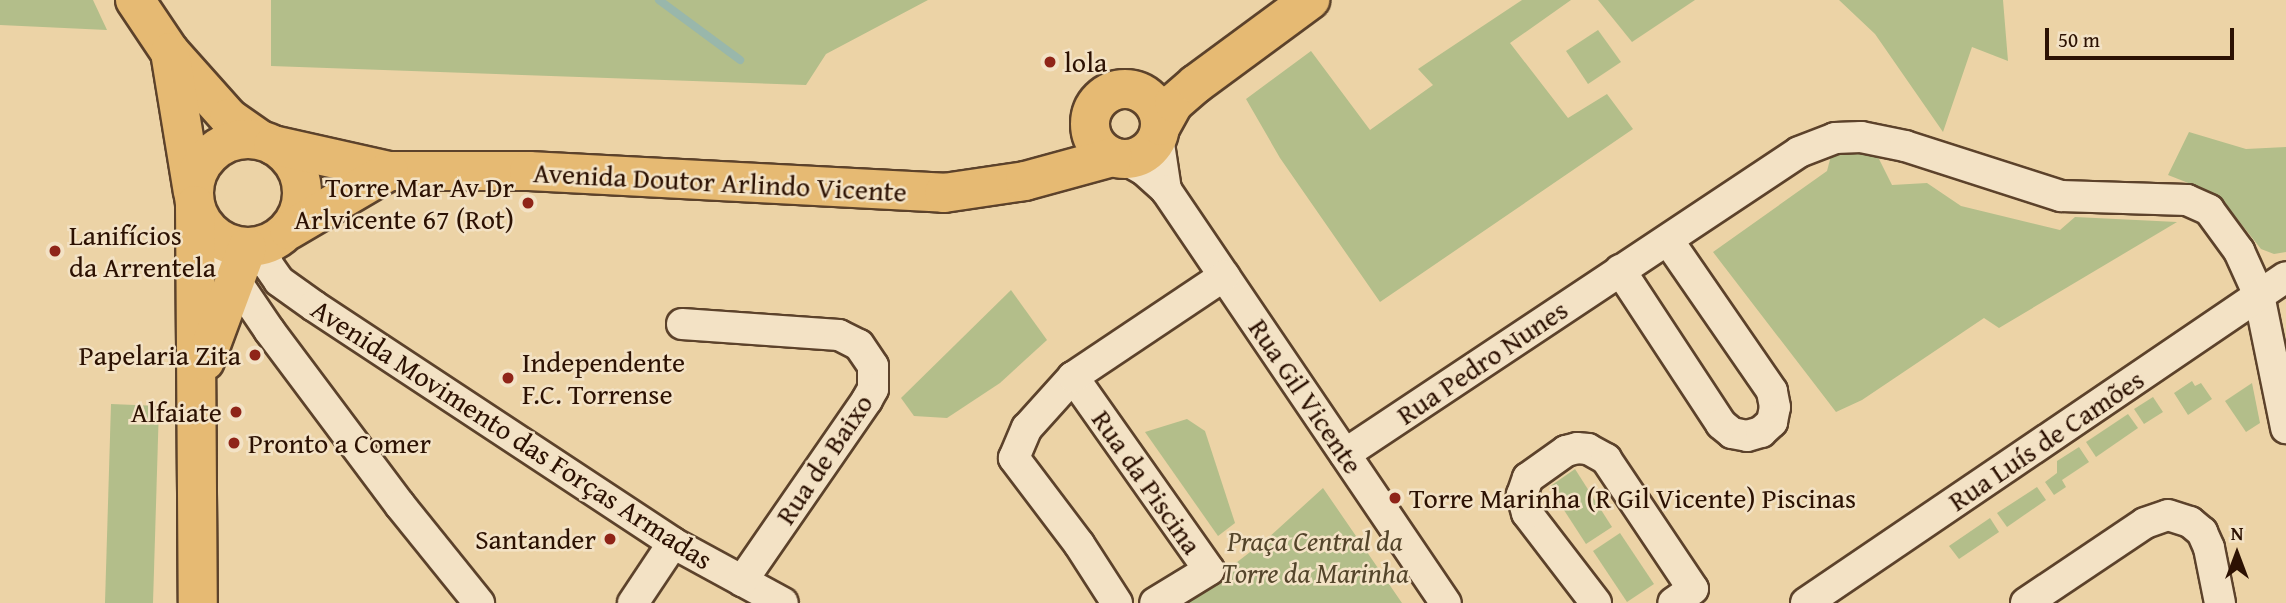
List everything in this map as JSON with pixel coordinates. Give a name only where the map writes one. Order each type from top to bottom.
[{"type":"main road","points":[[135,0],[170,52],[229,118],[295,163],[302,184],[302,205],[259,250],[202,369]]},
{"type":"main road","points":[[1196,83],[1151,90],[1129,89],[1108,94],[1093,110],[1091,132],[1096,143],[1119,158],[1146,153],[1174,103],[1196,83],[1310,0]]},
{"type":"main road","points":[[170,52],[198,209],[218,239],[259,250],[389,171]]},
{"type":"main road","points":[[1129,89],[1149,98],[1156,106],[1159,132]]},
{"type":"main road","name":"Avenida Doutor Arlindo Vicente","points":[[1049,174],[1074,155],[1093,110]]},
{"type":"main road","points":[[198,603],[202,369],[198,209],[200,166],[218,148],[245,139],[267,142]]},
{"type":"main road","name":"Avenida Doutor Arlindo Vicente","points":[[267,142],[389,171],[529,171],[943,193],[991,188],[1119,158]]},
{"type":"street","name":"Rua Gil Vicente","points":[[1159,132],[1166,190]]},
{"type":"street","name":"Rua Pedro Nunes","points":[[1345,454],[1799,152],[1835,138],[1861,136],[1905,146],[2061,196],[2080,199],[2174,198],[2198,204],[2218,220],[2234,243],[2259,295],[2286,428]]},
{"type":"street","name":"Rua Gil Vicente","points":[[1119,158],[1144,170],[1166,190],[1446,603]]},
{"type":"street","points":[[1620,270],[1721,424],[1732,433],[1747,436],[1761,432],[1772,422],[1772,391],[1668,240]]},
{"type":"street","name":"Avenida Movimento das Forças Armadas","points":[[259,250],[279,281],[673,543],[783,603]]},
{"type":"street","points":[[259,250],[270,330],[400,505],[479,603]]},
{"type":"street","points":[[1117,603],[1079,544],[1014,457],[1027,428],[1073,377],[1224,276]]},
{"type":"street","name":"Rua Luís de Camões","points":[[1806,603],[2286,277]]},
{"type":"street","name":"Rua de Baixo","points":[[682,324],[839,335],[859,345],[873,366],[873,389],[867,400],[742,581]]},
{"type":"street","name":"Rua da Piscina","points":[[1073,377],[1209,570],[1155,603]]},
{"type":"street","points":[[1596,603],[1527,513],[1522,495],[1528,478],[1566,451],[1577,448],[1588,449],[1606,459],[1693,589],[1673,603]]},
{"type":"street","points":[[2026,603],[2145,523],[2168,515],[2190,522],[2202,533],[2209,548],[2220,603]]},
{"type":"street","points":[[633,603],[673,543]]},
{"type":"green space","points":[[0,0],[93,0],[107,30],[0,25]]},
{"type":"green space","points":[[271,0],[928,0],[826,54],[806,85],[271,66]]},
{"type":"green space","points":[[1522,0],[1571,0],[1510,43],[1568,118],[1607,94],[1633,129],[1380,302],[1280,158],[1246,99],[1311,51],[1370,130],[1433,85],[1418,69]]},
{"type":"green space","points":[[1598,0],[1695,0],[1632,42]]},
{"type":"green space","points":[[1839,0],[2003,0],[2008,61],[1972,47],[1943,132],[1875,34]]},
{"type":"green space","points":[[1598,30],[1621,62],[1588,84],[1566,51]]},
{"type":"green space","points":[[2189,132],[2246,149],[2286,147],[2286,252],[2274,254],[2261,249],[2227,206],[2201,188],[2168,175]]},
{"type":"green space","points":[[1832,152],[1876,153],[1892,185],[1927,183],[1961,206],[2060,230],[2075,217],[2177,222],[1999,328],[1984,318],[1862,400],[1836,412],[1713,252],[1827,171]]},
{"type":"green space","points":[[1011,290],[1047,340],[1000,383],[947,418],[914,416],[901,398]]},
{"type":"green space","points":[[2192,381],[2195,386],[2201,383],[2212,399],[2188,415],[2174,393]]},
{"type":"green space","points":[[2252,383],[2260,423],[2246,432],[2225,401]]},
{"type":"green space","points":[[2153,397],[2163,412],[2144,424],[2134,409]]},
{"type":"green space","points":[[111,404],[159,406],[153,603],[105,603]]},
{"type":"green space","points":[[2128,414],[2138,428],[2096,457],[2086,442]]},
{"type":"green space","points":[[1187,419],[1205,431],[1235,523],[1218,536],[1145,432]]},
{"type":"green space","points":[[2079,447],[2089,462],[2062,480],[2066,487],[2054,495],[2045,482],[2057,473],[2057,461]]},
{"type":"green space","points":[[1575,469],[1612,527],[1586,544],[1549,487]]},
{"type":"green space","points":[[2037,487],[2046,500],[2007,527],[1997,513]]},
{"type":"green space","name":"Praça Central da Torre da Marinha","points":[[1323,488],[1402,603],[1184,603],[1267,539]]},
{"type":"green space","points":[[1990,518],[1999,532],[1959,559],[1949,546]]},
{"type":"green space","points":[[1620,533],[1654,584],[1627,602],[1593,551]]},
{"type":"waterway","points":[[659,0],[740,60]]},
{"type":"place","name":"lola","points":[[1050,62]]},
{"type":"place","name":"Torre Mar Av Dr Arlvicente 67 (Rot)","points":[[528,203]]},
{"type":"place","name":"Lanifícios da Arrentela","points":[[55,251]]},
{"type":"place","name":"Papelaria Zita","points":[[255,355]]},
{"type":"place","name":"Independente F.C. Torrense","points":[[508,378]]},
{"type":"place","name":"Alfaiate","points":[[236,412]]},
{"type":"place","name":"Pronto a Comer","points":[[234,443]]},
{"type":"place","name":"Torre Marinha (R Gil Vicente) Piscinas","points":[[1395,498]]},
{"type":"place","name":"Santander","points":[[610,539]]}]
